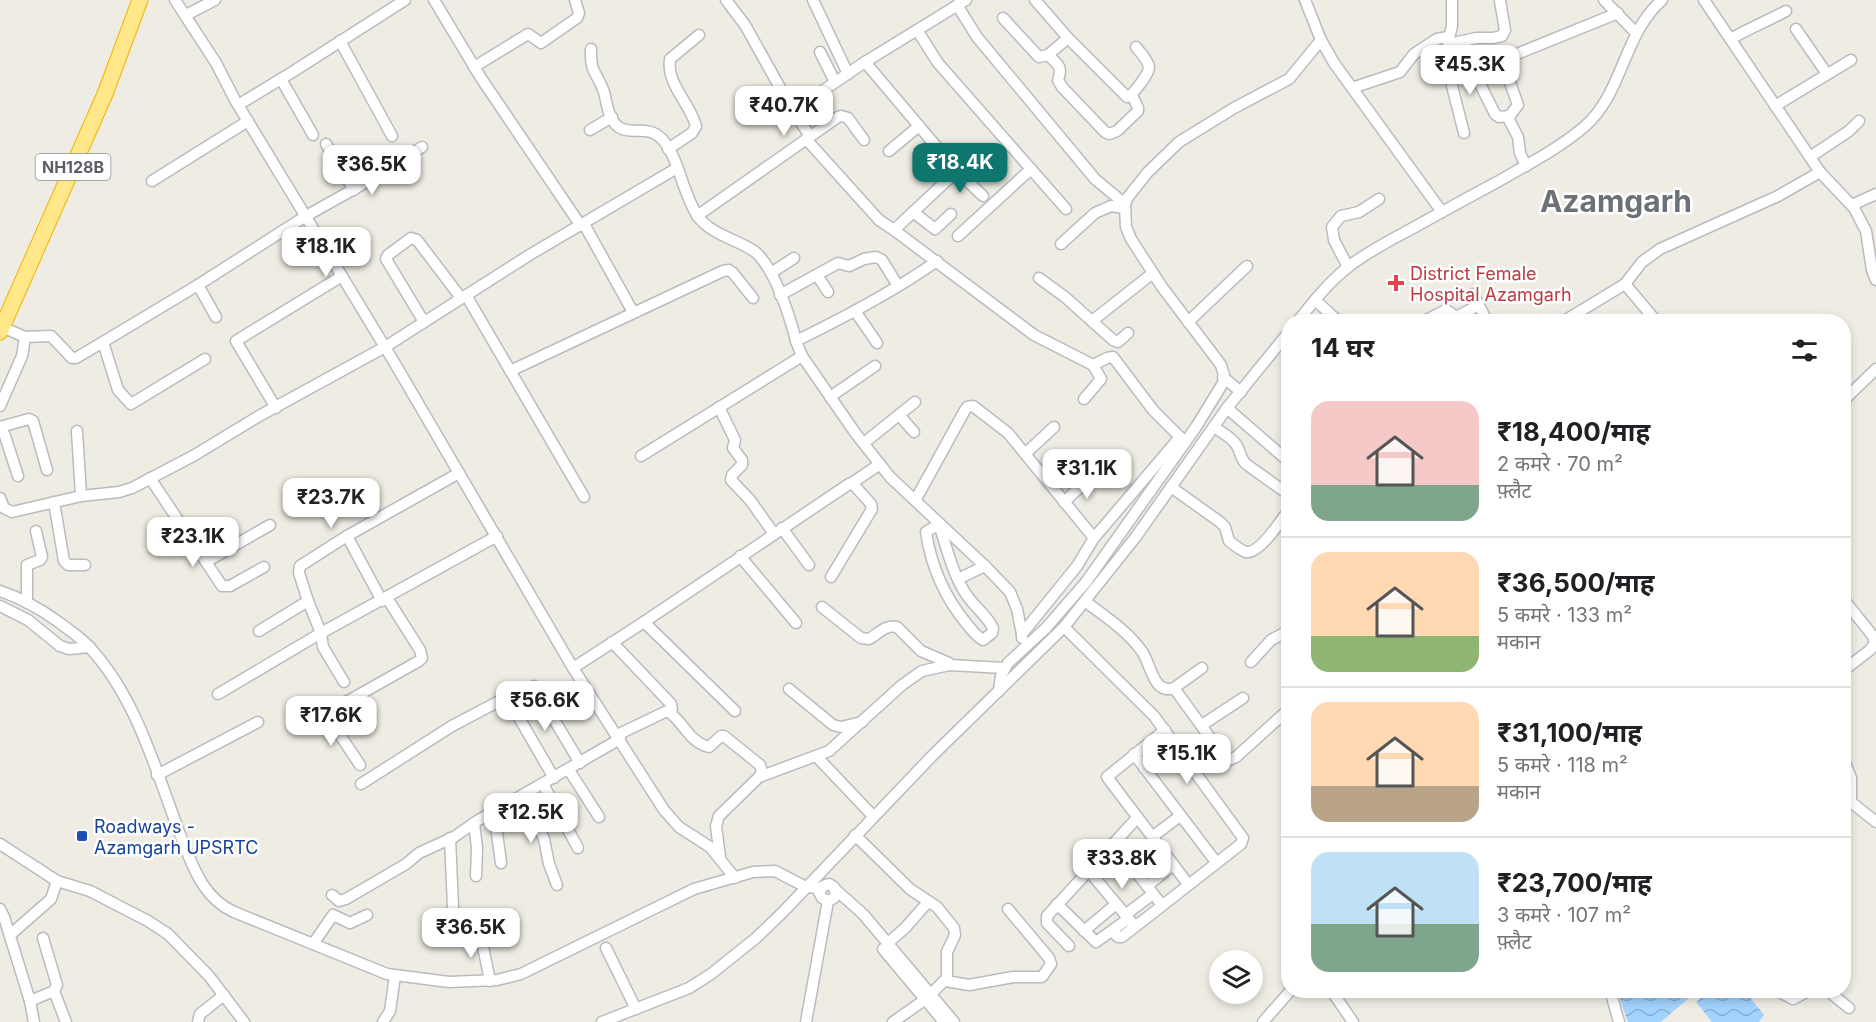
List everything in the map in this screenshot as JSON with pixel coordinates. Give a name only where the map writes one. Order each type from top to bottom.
[{"type":"highway","name":"NH128B","points":[[1,330],[105,93],[140,0]]},
{"type":"street","points":[[175,0],[216,63],[238,105],[385,347],[573,668],[668,815],[680,827],[710,847],[735,878]]},
{"type":"street","points":[[186,15],[215,0]]},
{"type":"street","points":[[238,105],[405,0]]},
{"type":"street","points":[[434,0],[474,67],[582,225],[633,312]]},
{"type":"street","points":[[474,67],[528,34],[541,43],[577,18],[579,13],[575,0]]},
{"type":"street","points":[[726,0],[745,25],[808,137],[879,220],[1034,335],[1093,365],[1101,379],[1084,399]]},
{"type":"street","points":[[813,0],[848,74]]},
{"type":"street","points":[[1035,0],[1123,96],[1127,97],[1132,96],[1149,68],[1136,47]]},
{"type":"street","points":[[1305,0],[1321,40],[1334,63],[1442,212]]},
{"type":"street","points":[[1452,0],[1452,86],[1464,133]]},
{"type":"street","points":[[1604,0],[1636,33]]},
{"type":"street","points":[[1304,314],[1348,267],[1380,246],[1544,156],[1584,127],[1606,99],[1636,33],[1662,0]]},
{"type":"street","points":[[1704,0],[1820,172],[1852,205],[1866,231],[1872,270],[1876,280]]},
{"type":"street","points":[[1352,88],[1400,72],[1414,54],[1437,39],[1452,41],[1502,36],[1505,30],[1500,2]]},
{"type":"street","points":[[793,111],[865,62],[962,3],[977,37],[1095,179],[1124,206]]},
{"type":"street","points":[[1731,39],[1786,11]]},
{"type":"street","points":[[1452,41],[1495,114],[1499,117],[1509,116],[1518,105],[1503,67],[1505,60],[1618,13]]},
{"type":"street","points":[[1003,18],[1035,54],[1042,58],[1068,38]]},
{"type":"street","points":[[1796,29],[1827,74]]},
{"type":"street","points":[[917,30],[938,63],[1066,209]]},
{"type":"street","points":[[668,148],[692,133],[696,126],[673,78],[669,66],[670,59],[672,55],[699,36]]},
{"type":"street","points":[[1022,634],[1077,566],[1094,538],[1182,439],[1215,399],[1223,383],[1221,365],[1153,273],[1131,239],[1126,227],[1124,206],[1128,197],[1148,172],[1179,142],[1234,108],[1289,79],[1321,40]]},
{"type":"street","points":[[340,41],[392,136]]},
{"type":"street","points":[[591,49],[591,68],[603,90],[605,102],[615,124],[622,129],[642,129],[656,135],[668,148],[697,216],[716,231],[759,255],[771,273],[790,318],[802,356],[879,464],[1003,584],[1014,600],[1022,634],[1022,650]]},
{"type":"street","points":[[820,52],[835,82]]},
{"type":"street","points":[[1048,55],[1061,70],[1059,83],[1109,134],[1117,131],[1136,114],[1138,108],[1132,96]]},
{"type":"street","points":[[1775,106],[1851,60]]},
{"type":"street","points":[[865,62],[957,171],[982,196]]},
{"type":"street","points":[[281,79],[313,135]]},
{"type":"street","points":[[697,216],[841,116],[848,118],[864,140]]},
{"type":"street","points":[[1509,116],[1526,166]]},
{"type":"street","points":[[590,130],[612,117]]},
{"type":"street","points":[[152,181],[248,121]]},
{"type":"street","points":[[1810,157],[1854,127],[1859,121]]},
{"type":"street","points":[[889,151],[919,126]]},
{"type":"street","points":[[326,144],[354,190]]},
{"type":"street","points":[[1,330],[25,337],[51,336],[69,356],[76,358],[422,147]]},
{"type":"street","points":[[0,498],[4,508],[10,512],[81,496],[119,492],[150,477],[193,456],[385,347],[463,297],[677,168]]},
{"type":"street","points":[[958,236],[1031,169]]},
{"type":"street","points":[[894,230],[957,171]]},
{"type":"street","points":[[1576,314],[1625,284],[1642,262],[1660,249],[1778,196],[1820,172]]},
{"type":"street","points":[[1852,205],[1876,194]]},
{"type":"street","points":[[1348,267],[1334,240],[1332,227],[1341,216],[1359,212],[1379,199]]},
{"type":"street","points":[[1061,244],[1095,213],[1111,206],[1124,206]]},
{"type":"street","points":[[913,212],[935,229],[951,214]]},
{"type":"street","points":[[424,322],[386,259],[411,238],[417,240],[463,297],[510,371],[584,497]]},
{"type":"street","points":[[780,295],[838,263],[849,266],[864,259],[876,257],[882,260],[898,286]]},
{"type":"street","points":[[771,273],[794,258]]},
{"type":"street","points":[[796,341],[855,311],[937,261]]},
{"type":"street","points":[[1188,322],[1247,266]]},
{"type":"street","points":[[510,371],[726,270],[733,273],[753,298]]},
{"type":"street","points":[[1092,321],[1153,273]]},
{"type":"street","points":[[817,275],[828,292]]},
{"type":"street","points":[[276,408],[236,341],[342,276]]},
{"type":"street","points":[[1039,278],[1116,341],[1121,340],[1128,333]]},
{"type":"street","points":[[1625,284],[1650,314]]},
{"type":"street","points":[[198,285],[216,317]]},
{"type":"street","points":[[1473,294],[1484,314]]},
{"type":"street","points":[[1315,300],[1330,314]]},
{"type":"street","points":[[1464,314],[1479,305]]},
{"type":"street","points":[[1436,314],[1443,310],[1451,314]]},
{"type":"street","points":[[855,311],[877,343]]},
{"type":"street","points":[[0,406],[22,356],[25,337]]},
{"type":"street","points":[[103,342],[118,390],[131,404],[205,359]]},
{"type":"street","points":[[602,1022],[688,987],[711,974],[756,938],[933,755],[1064,627],[1086,602],[1227,408],[1281,342]]},
{"type":"street","points":[[641,456],[802,356]]},
{"type":"street","points":[[1093,365],[1113,357],[1153,410],[1182,439]]},
{"type":"street","points":[[830,397],[875,366]]},
{"type":"street","points":[[1851,393],[1876,369]]},
{"type":"street","points":[[1224,378],[1241,392]]},
{"type":"street","points":[[864,443],[915,402]]},
{"type":"street","points":[[916,499],[967,407],[973,406],[1001,427],[1094,538]]},
{"type":"street","points":[[719,407],[735,440],[733,448],[743,463],[732,475],[731,480],[809,565]]},
{"type":"street","points":[[1227,408],[1281,455]]},
{"type":"street","points":[[899,415],[914,432]]},
{"type":"street","points":[[18,476],[0,427],[29,419],[33,421],[47,470]]},
{"type":"street","points":[[1025,454],[1054,427]]},
{"type":"street","points":[[1214,427],[1238,447],[1242,460],[1246,464],[1281,489]]},
{"type":"street","points":[[77,431],[81,496]]},
{"type":"street","points":[[999,691],[1004,668],[1046,627],[1086,582],[1182,439]]},
{"type":"street","points":[[573,668],[879,464]]},
{"type":"street","points":[[344,682],[324,650],[321,633],[299,573],[300,566],[347,536],[459,473]]},
{"type":"street","points":[[150,477],[219,584],[225,587],[264,567]]},
{"type":"street","points":[[1064,502],[1091,477]]},
{"type":"street","points":[[831,577],[872,509],[871,504],[852,483]]},
{"type":"street","points":[[1170,487],[1221,522],[1229,541],[1246,552],[1259,548],[1281,520]]},
{"type":"street","points":[[54,502],[64,561],[69,565],[85,565]]},
{"type":"street","points":[[938,522],[958,579],[969,598],[993,628],[992,633],[983,640],[960,616],[942,589],[926,532],[938,522]]},
{"type":"street","points":[[206,562],[270,525]]},
{"type":"street","points":[[27,603],[27,566],[42,557],[36,531]]},
{"type":"street","points":[[300,728],[416,664],[422,658],[420,650],[384,600],[347,536]]},
{"type":"street","points":[[219,694],[321,633],[497,536]]},
{"type":"street","points":[[740,556],[796,622]]},
{"type":"street","points":[[958,579],[985,566]]},
{"type":"street","points":[[0,591],[51,617],[90,647],[116,681],[129,703],[188,855],[211,897],[224,908],[379,973],[449,982],[490,981],[521,974],[694,889],[753,872],[775,872],[806,887],[828,887],[863,914],[929,996],[944,1022]]},
{"type":"street","points":[[260,632],[308,601]]},
{"type":"street","points":[[1086,602],[1135,642],[1162,689],[1174,688],[1202,668]]},
{"type":"street","points":[[0,606],[28,620],[60,646],[90,647]]},
{"type":"street","points":[[822,607],[861,638],[869,639],[893,625],[921,651],[953,665]]},
{"type":"street","points":[[1851,609],[1876,643],[1851,665]]},
{"type":"street","points":[[644,622],[735,711]]},
{"type":"street","points":[[1057,904],[1096,942],[1129,920],[1162,905],[1241,844],[1243,838],[1146,708],[1064,627]]},
{"type":"street","points":[[1251,662],[1271,640],[1281,635]]},
{"type":"street","points":[[612,642],[671,704],[670,712]]},
{"type":"street","points":[[759,777],[817,757],[834,747],[902,685],[922,671],[953,665],[1004,668]]},
{"type":"street","points":[[534,686],[580,763]]},
{"type":"street","points":[[1174,688],[1224,757],[1229,760],[1236,757],[1281,716]]},
{"type":"street","points":[[789,689],[833,725],[841,727],[862,722]]},
{"type":"street","points":[[361,784],[452,726],[505,697],[510,699],[554,778]]},
{"type":"street","points":[[1202,725],[1243,698]]},
{"type":"street","points":[[332,895],[339,902],[346,899],[406,864],[419,853],[450,838],[664,712],[670,712],[691,737],[705,746],[712,745],[721,735],[760,765],[762,772],[759,777],[719,816],[716,826],[720,857]]},
{"type":"street","points":[[326,714],[360,765]]},
{"type":"street","points":[[157,775],[258,722]]},
{"type":"street","points":[[1164,730],[1107,777],[1188,884]]},
{"type":"street","points":[[1144,768],[1174,743]]},
{"type":"street","points":[[1134,754],[1216,862]]},
{"type":"street","points":[[817,757],[873,816]]},
{"type":"street","points":[[568,770],[599,817]]},
{"type":"street","points":[[1851,778],[1851,802],[1876,822]]},
{"type":"street","points":[[543,784],[578,848]]},
{"type":"street","points":[[524,795],[544,839],[547,857],[557,885]]},
{"type":"street","points":[[494,811],[501,863]]},
{"type":"street","points":[[1152,837],[1180,816]]},
{"type":"street","points":[[1070,946],[1047,923],[1047,916],[1137,818]]},
{"type":"street","points":[[474,823],[477,848],[476,876]]},
{"type":"street","points":[[855,835],[910,889],[937,908],[955,930],[947,948],[948,975],[946,981],[893,1022]]},
{"type":"street","points":[[450,838],[453,907]]},
{"type":"street","points":[[1113,843],[1162,905]]},
{"type":"street","points":[[0,844],[57,880],[90,891],[168,934],[208,976],[244,1022]]},
{"type":"street","points":[[834,857],[828,887],[820,896],[842,905],[856,917],[954,1022]]},
{"type":"street","points":[[1129,920],[1150,890],[1173,865]]},
{"type":"street","points":[[1089,871],[1129,920]]},
{"type":"street","points":[[10,935],[51,899],[57,880]]},
{"type":"street","points":[[806,1022],[829,901],[836,895],[828,887]]},
{"type":"street","points":[[888,943],[928,902]]},
{"type":"street","points":[[1084,931],[1116,904]]},
{"type":"street","points":[[0,909],[30,1001],[34,1022]]},
{"type":"street","points":[[946,981],[969,985],[1013,977],[1044,975],[1051,964],[1049,958],[1008,909]]},
{"type":"street","points":[[313,944],[333,915],[350,923],[367,915]]},
{"type":"street","points":[[480,932],[490,981]]},
{"type":"street","points":[[43,938],[58,982],[54,992],[66,1022]]},
{"type":"street","points":[[606,948],[636,1009]]},
{"type":"street","points":[[387,1020],[394,976]]},
{"type":"street","points":[[30,1001],[54,992]]},
{"type":"street","points":[[1263,1022],[1285,998]]},
{"type":"street","points":[[1336,998],[1353,1022]]},
{"type":"street","points":[[1612,998],[1619,1022]]},
{"type":"street","points":[[1837,998],[1849,1008]]},
{"type":"street","points":[[198,1022],[200,1014],[226,999]]},
{"type":"street","points":[[226,999],[236,1022]]},
{"type":"water","points":[[1619,998],[1689,998],[1661,1022],[1628,1022]]},
{"type":"water","points":[[1701,998],[1750,998],[1764,1015],[1759,1022],[1712,1022],[1696,1002]]},
{"type":"place","name":"District Female Hospital Azamgarh","points":[[1396,283]]},
{"type":"place","name":"Roadways - Azamgarh UPSRTC","points":[[82,836]]},
{"type":"district","name":"Azamgarh","points":[[1616,201]]}]
